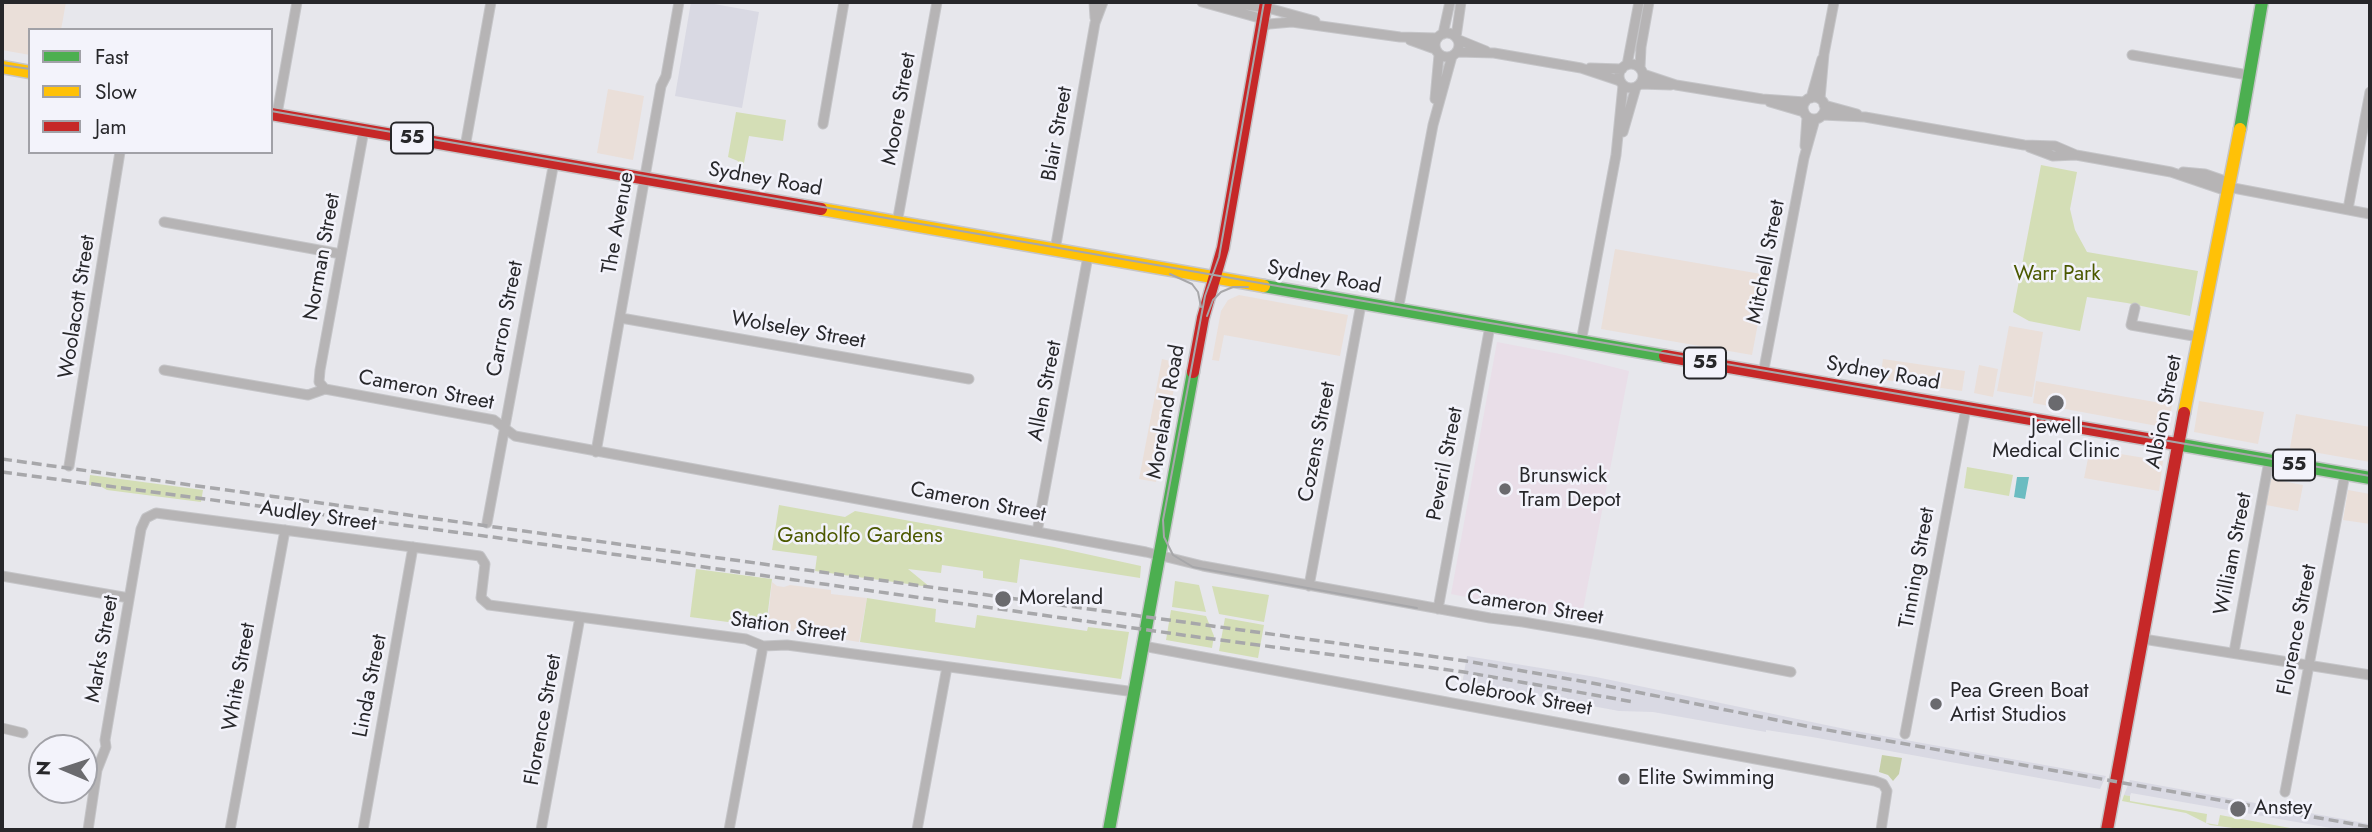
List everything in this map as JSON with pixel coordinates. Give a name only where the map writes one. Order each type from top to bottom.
[{"type":"main road","name":"Albion Street","points":[[2108,830],[2262,2]]},
{"type":"main road","name":"Moreland Road","points":[[1109,830],[1205,307],[1223,248],[1264,14]]},
{"type":"main road","points":[[2,67],[28,72]]},
{"type":"main road","name":"Sydney Road","points":[[274,114],[2370,478]]},
{"type":"street","points":[[274,114],[297,2]]},
{"type":"street","points":[[465,147],[491,2]]},
{"type":"street","name":"The Avenue","points":[[596,452],[661,86],[666,76],[679,2]]},
{"type":"street","points":[[824,124],[844,2]]},
{"type":"street","name":"Moore Street","points":[[898,223],[937,2]]},
{"type":"street","name":"Blair Street","points":[[1094,2],[1095,23]]},
{"type":"street","name":"Blair Street","points":[[1055,250],[1095,23],[1103,2]]},
{"type":"street","points":[[1433,122],[1437,52],[1450,2]]},
{"type":"street","points":[[1398,310],[1433,122],[1454,54],[1461,2]]},
{"type":"street","points":[[1581,342],[1616,155],[1622,83],[1619,75],[1625,67],[1639,2]]},
{"type":"street","points":[[1616,155],[1640,78],[1641,47],[1649,2]]},
{"type":"street","name":"Mitchell Street","points":[[1763,374],[1834,2]]},
{"type":"street","points":[[1206,3],[1264,14],[1294,14],[1332,26]]},
{"type":"street","points":[[1264,14],[1269,24],[1292,22],[1400,37],[1440,36],[1450,33],[1494,53]]},
{"type":"street","points":[[1400,37],[1445,57],[1454,54],[1494,53],[1581,68],[1629,88],[1640,78]]},
{"type":"street","points":[[2132,55],[2248,75]]},
{"type":"street","points":[[1581,68],[1625,67],[1634,64],[1640,78]]},
{"type":"street","points":[[1640,78],[2024,145],[2054,146],[2076,155],[2171,172],[2204,174],[2228,187],[2370,214]]},
{"type":"street","points":[[2348,209],[2370,92]]},
{"type":"street","name":"Norman Street","points":[[325,389],[321,387],[319,377],[364,130]]},
{"type":"street","name":"Woolacott Street","points":[[69,467],[120,154]]},
{"type":"street","name":"Carron Street","points":[[487,523],[554,162]]},
{"type":"street","points":[[164,222],[341,254]]},
{"type":"street","name":"Allen Street","points":[[1037,533],[1088,256]]},
{"type":"street","name":"Cozens Street","points":[[1309,586],[1361,304]]},
{"type":"street","points":[[2135,308],[2131,325],[2199,337]]},
{"type":"street","name":"Wolseley Street","points":[[621,318],[969,379]]},
{"type":"street","name":"Peveril Street","points":[[1438,609],[1490,326]]},
{"type":"street","name":"Cameron Street","points":[[164,370],[308,395],[325,389],[494,420],[515,436],[596,452],[1160,554],[1198,565],[1309,586],[1594,634],[1791,672]]},
{"type":"street","name":"Tinning Street","points":[[1905,734],[1966,408]]},
{"type":"street","name":"William Street","points":[[2234,652],[2269,461]]},
{"type":"street","name":"Florence Street","points":[[2284,792],[2345,474]]},
{"type":"street","name":"Audley Street","points":[[148,515],[162,513],[482,557]]},
{"type":"street","name":"Marks Street","points":[[88,830],[97,770],[106,747],[141,529],[148,515]]},
{"type":"street","name":"White Street","points":[[230,830],[285,530]]},
{"type":"street","name":"Linda Street","points":[[363,830],[414,547]]},
{"type":"street","name":"Station Street","points":[[482,557],[485,564],[481,598],[485,603],[746,639],[763,646],[787,645],[1135,692]]},
{"type":"street","points":[[2,576],[129,598]]},
{"type":"street","name":"Florence Street","points":[[541,830],[580,617]]},
{"type":"street","points":[[2143,639],[2370,676]]},
{"type":"street","points":[[729,830],[763,646]]},
{"type":"street","name":"Colebrook Street","points":[[1143,646],[1862,778],[1885,786],[1881,830]]},
{"type":"street","points":[[917,830],[947,667]]},
{"type":"street","points":[[2,728],[23,733]]},
{"type":"shaded area","points":[[2,2],[66,2],[61,28],[28,28],[28,55],[2,50]]},
{"type":"shaded area","points":[[691,2],[759,12],[742,108],[675,96]]},
{"type":"shaded area","points":[[608,89],[644,96],[633,160],[597,153]]},
{"type":"shaded area","points":[[1615,249],[1767,275],[1752,355],[1601,329]]},
{"type":"shaded area","points":[[1239,295],[1348,315],[1340,356],[1224,335],[1219,361],[1212,360],[1221,311],[1228,300]]},
{"type":"shaded area","points":[[2009,326],[2043,332],[2032,397],[1997,391]]},
{"type":"shaded area","name":"Brunswick Tram Depot","points":[[1497,342],[1629,371],[1581,620],[1451,594]]},
{"type":"shaded area","points":[[1162,359],[1179,363],[1156,482],[1139,479]]},
{"type":"shaded area","points":[[1883,359],[1965,371],[1962,391],[1880,379]]},
{"type":"shaded area","points":[[1979,365],[1998,369],[1993,397],[1974,393]]},
{"type":"shaded area","points":[[2036,381],[2172,405],[2168,428],[2033,403]]},
{"type":"shaded area","points":[[2199,401],[2264,412],[2258,444],[2194,432]]},
{"type":"shaded area","points":[[2296,414],[2370,427],[2370,462],[2290,448]]},
{"type":"shaded area","points":[[2090,449],[2163,461],[2159,491],[2084,478]]},
{"type":"shaded area","points":[[2271,479],[2303,485],[2298,511],[2266,505]]},
{"type":"shaded area","points":[[2348,490],[2370,494],[2370,524],[2343,520]]},
{"type":"shaded area","points":[[772,582],[777,586],[831,590],[831,594],[867,598],[859,642],[767,627]]},
{"type":"shaded area","points":[[1467,656],[1596,677],[1850,730],[2106,776],[2100,789],[1812,737],[1766,732],[1653,712],[1619,711],[1462,684]]},
{"type":"shaded area","points":[[2130,780],[2370,824],[2370,830],[2342,830],[2131,793],[2130,796],[2124,795]]},
{"type":"green space","points":[[736,112],[786,120],[783,141],[749,136],[741,179],[735,178],[738,161],[728,157]]},
{"type":"green space","name":"Warr Park","points":[[2041,165],[2077,172],[2070,209],[2075,230],[2087,252],[2198,271],[2190,316],[2087,297],[2080,331],[2029,321],[2013,312]]},
{"type":"green space","points":[[1967,467],[2013,475],[2009,496],[1964,488]]},
{"type":"green space","points":[[90,475],[203,490],[201,502],[107,490],[89,485]]},
{"type":"green space","name":"Gandolfo Gardens","points":[[779,505],[845,517],[855,511],[1054,547],[1141,566],[1140,578],[1020,559],[1017,583],[983,578],[983,571],[942,565],[941,573],[908,569],[930,587],[815,571],[817,556],[772,550]]},
{"type":"green space","points":[[696,569],[772,579],[766,627],[690,617]]},
{"type":"green space","points":[[1175,581],[1199,585],[1206,612],[1172,607]]},
{"type":"green space","points":[[1212,586],[1269,595],[1264,622],[1219,614]]},
{"type":"green space","name":"Gandolfo Gardens","points":[[867,598],[936,609],[935,622],[975,628],[977,615],[1087,631],[1088,627],[1129,632],[1121,679],[860,642]]},
{"type":"green space","points":[[1171,610],[1206,616],[1214,636],[1212,648],[1166,640]]},
{"type":"green space","points":[[1225,618],[1264,625],[1258,658],[1219,651]]},
{"type":"green space","points":[[1882,755],[1902,758],[1899,774],[1893,781],[1888,775],[1879,772]]},
{"type":"green space","points":[[2124,795],[2130,796],[2130,801],[2207,814],[2206,823],[2186,813],[2122,801]]},
{"type":"green space","points":[[2220,815],[2301,830],[2248,830],[2210,825],[2206,823],[2218,825]]},
{"type":"water","points":[[2017,477],[2029,477],[2025,499],[2014,497]]},
{"type":"tram line","points":[[1264,2],[1219,257],[1205,296],[1163,520],[1164,537],[1173,555],[1193,567],[1417,608]]},
{"type":"tram line","points":[[2,65],[28,69]]},
{"type":"tram line","points":[[273,111],[2370,476]]},
{"type":"tram line","points":[[1170,274],[1192,284],[1198,292],[1201,307]]},
{"type":"tram line","points":[[1207,316],[1213,300],[1221,292],[1233,287],[1248,287]]},
{"type":"railway","points":[[2,459],[1466,661],[1816,728],[2370,827]]},
{"type":"railway","points":[[2,472],[1464,672],[1634,702]]},
{"type":"traffic: fast","points":[[2240,129],[2262,2]]},
{"type":"traffic: fast","points":[[1264,286],[1665,356]]},
{"type":"traffic: fast","points":[[1109,830],[1193,372]]},
{"type":"traffic: fast","points":[[2176,444],[2370,478]]},
{"type":"traffic: slow","points":[[2,67],[28,72]]},
{"type":"traffic: slow","points":[[2184,413],[2240,129]]},
{"type":"traffic: slow","points":[[821,209],[1264,286]]},
{"type":"traffic: jam","points":[[1193,372],[1203,318],[1223,248],[1266,2]]},
{"type":"traffic: jam","points":[[273,114],[821,209]]},
{"type":"traffic: jam","points":[[1665,356],[2176,444]]},
{"type":"traffic: jam","points":[[2107,830],[2184,413]]},
{"type":"place","name":"Jewell Medical Clinic","points":[[2056,403]]},
{"type":"place","name":"Brunswick Tram Depot","points":[[1505,489]]},
{"type":"place","name":"Moreland","points":[[1003,599]]},
{"type":"place","name":"Pea Green Boat Artist Studios","points":[[1936,704]]},
{"type":"place","name":"Elite Swimming","points":[[1624,779]]},
{"type":"place","name":"Anstey","points":[[2238,809]]}]
